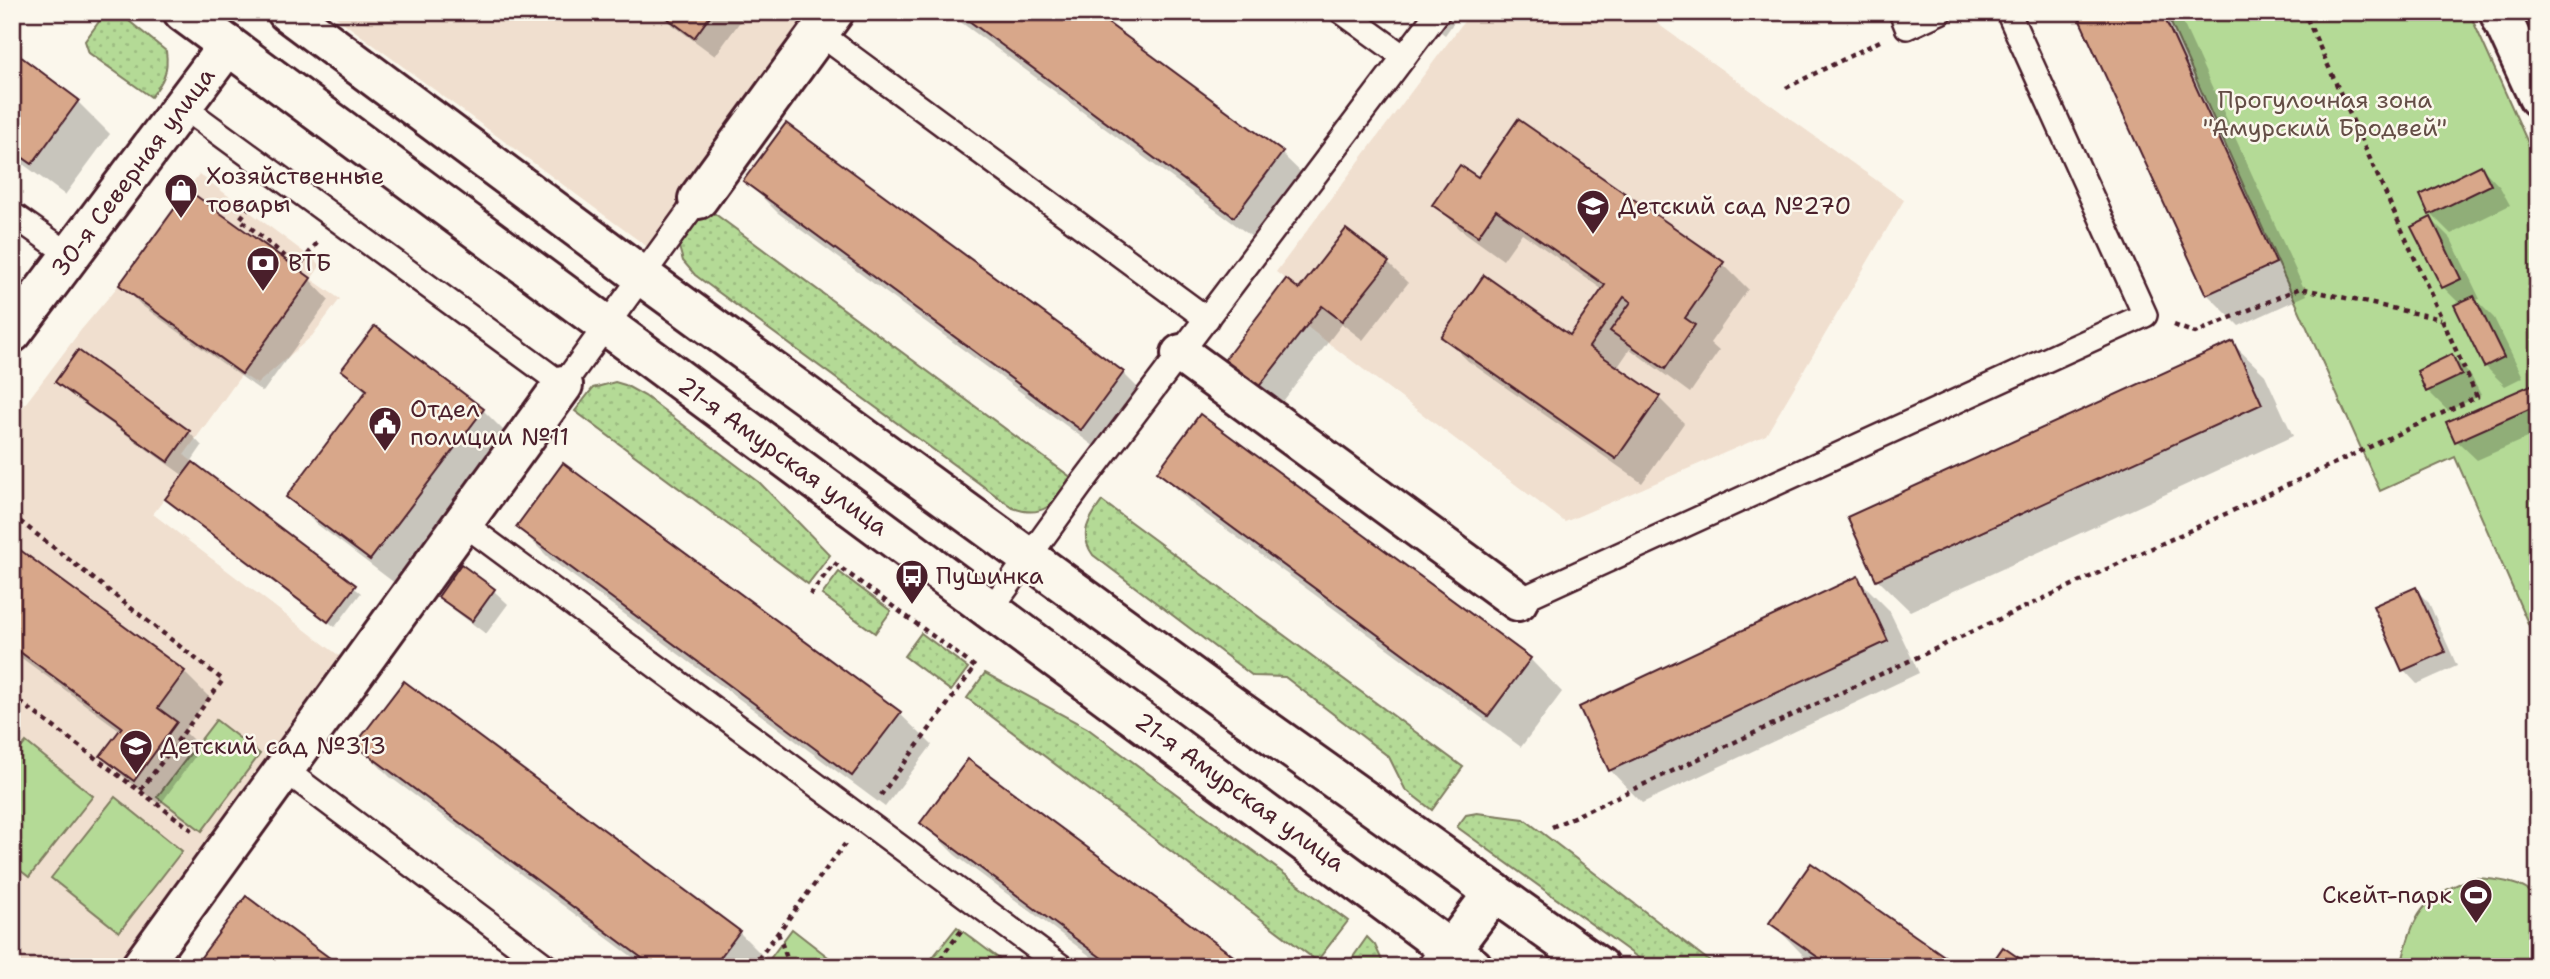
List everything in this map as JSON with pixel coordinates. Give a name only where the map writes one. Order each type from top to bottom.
[{"type":"main road","name":"21-я Амурская улица","points":[[183,12],[991,608],[1454,961]]},
{"type":"main road","points":[[287,12],[1028,558],[1600,967]]},
{"type":"main road","points":[[2498,12],[2538,97]]},
{"type":"main road","points":[[698,199],[826,23]]},
{"type":"main road","name":"30-я Северная улица","points":[[12,333],[228,46]]},
{"type":"main road","points":[[1181,354],[1518,601]]},
{"type":"main road","points":[[141,967],[563,385]]},
{"type":"main road","points":[[1454,961],[1494,892]]},
{"type":"lane","points":[[1342,12],[1404,57]]},
{"type":"lane","points":[[991,608],[1438,12]]},
{"type":"lane","points":[[1904,20],[1940,12]]},
{"type":"lane","points":[[1518,601],[2145,315],[2008,12]]},
{"type":"lane","points":[[826,23],[1207,319]]},
{"type":"lane","points":[[182,106],[563,385],[698,199]]},
{"type":"lane","points":[[12,214],[70,256]]},
{"type":"lane","points":[[463,523],[1062,967]]},
{"type":"lane","points":[[285,770],[547,967]]},
{"type":"path","points":[[1552,827],[2477,397],[2304,12]]},
{"type":"path","points":[[1786,89],[1904,20]]},
{"type":"path","points":[[261,192],[240,219],[299,269],[314,246]]},
{"type":"path","points":[[2145,315],[2195,333],[2300,288],[2442,320]]},
{"type":"path","points":[[12,391],[20,397],[13,408],[12,430]]},
{"type":"path","points":[[12,515],[223,680],[141,791]]},
{"type":"path","points":[[752,967],[975,667],[834,563],[810,595]]},
{"type":"path","points":[[12,696],[200,835]]},
{"type":"path","points":[[934,967],[981,906]]},
{"type":"path","points":[[778,933],[790,967]]},
{"type":"shaded area","points":[[329,12],[840,12],[661,257]]},
{"type":"shaded area","name":"Детский сад №270","points":[[1471,12],[1641,12],[1904,200],[1766,435],[1565,522],[1306,326],[1322,306],[1276,272]]},
{"type":"shaded area","name":"Детский сад №313","points":[[199,174],[321,265],[311,279],[340,299],[312,336],[257,384],[242,374],[184,455],[193,462],[153,514],[346,661],[116,967],[12,967],[12,408],[19,412],[119,285]]},
{"type":"green space","points":[[106,12],[118,12],[166,51],[167,65],[164,76],[151,97],[89,53],[85,41]]},
{"type":"green space","name":"Прогулочная зона \"Амурский Бродвей\"","points":[[2166,12],[2469,12],[2538,165],[2538,646],[2455,457],[2380,491]]},
{"type":"green space","points":[[703,205],[1072,478],[1061,494],[1042,510],[1033,512],[1013,508],[695,275],[683,261],[677,240]]},
{"type":"green space","points":[[615,382],[645,396],[759,482],[830,555],[808,584],[575,411],[593,388]]},
{"type":"green space","points":[[1102,501],[1463,767],[1432,810],[1405,789],[1389,757],[1285,677],[1253,676],[1093,555],[1086,540],[1087,527]]},
{"type":"green space","points":[[839,572],[891,611],[875,633],[822,595]]},
{"type":"green space","points":[[921,633],[968,668],[951,691],[904,656]]},
{"type":"green space","points":[[985,673],[1087,728],[1348,921],[1317,961],[967,698]]},
{"type":"green space","points":[[216,720],[260,754],[202,831],[157,797]]},
{"type":"green space","points":[[26,742],[93,796],[29,877],[12,864],[12,759]]},
{"type":"green space","points":[[115,797],[182,851],[119,932],[51,878]]},
{"type":"green space","points":[[1477,813],[1524,819],[1717,967],[1651,967],[1457,827],[1466,815]]},
{"type":"green space","name":"Скейт-парк","points":[[2473,878],[2516,884],[2538,898],[2538,967],[2401,967],[2410,934],[2422,910],[2442,893]]},
{"type":"green space","points":[[957,927],[1010,967],[925,967]]},
{"type":"green space","points":[[792,929],[841,967],[764,967]]},
{"type":"green space","points":[[1367,937],[1375,945],[1385,967],[1346,967]]},
{"type":"building","points":[[659,12],[713,12],[694,38]]},
{"type":"building","points":[[957,12],[1093,12],[1283,152],[1234,217]]},
{"type":"building","points":[[2076,12],[2162,12],[2276,263],[2206,295]]},
{"type":"building","points":[[12,50],[79,100],[32,164],[12,150]]},
{"type":"building","points":[[1518,119],[1724,262],[1685,318],[1695,325],[1665,369],[1610,331],[1631,302],[1624,297],[1589,347],[1660,396],[1616,459],[1441,337],[1484,275],[1570,335],[1605,285],[1496,210],[1478,236],[1432,205],[1460,165],[1478,177]]},
{"type":"building","points":[[786,123],[1124,372],[1081,430],[743,181]]},
{"type":"building","points":[[2481,165],[2491,185],[2429,215],[2420,195]]},
{"type":"building","points":[[188,190],[311,278],[242,374],[119,285]]},
{"type":"building","points":[[2431,217],[2461,279],[2442,288],[2411,227]]},
{"type":"building","points":[[1346,229],[1389,262],[1342,321],[1322,306],[1250,398],[1216,371],[1286,279],[1299,289]]},
{"type":"building","points":[[2474,296],[2504,357],[2484,367],[2454,305]]},
{"type":"building","name":"Отдел полиции №11","points":[[375,326],[484,409],[370,560],[286,497],[367,390],[341,370]]},
{"type":"building","points":[[2233,341],[2262,404],[1876,580],[1847,517]]},
{"type":"building","points":[[78,350],[190,431],[168,462],[55,382]]},
{"type":"building","points":[[2452,354],[2462,375],[2426,392],[2417,371]]},
{"type":"building","points":[[2538,382],[2538,405],[2455,442],[2446,422]]},
{"type":"building","points":[[1200,414],[1531,658],[1488,716],[1157,472]]},
{"type":"building","points":[[193,462],[356,585],[328,622],[165,499]]},
{"type":"building","points":[[563,463],[901,712],[852,776],[516,527]]},
{"type":"building","name":"Детский сад №313","points":[[12,544],[185,671],[158,708],[177,722],[134,781],[100,756],[122,727],[12,646]]},
{"type":"building","points":[[461,564],[495,589],[472,621],[438,597]]},
{"type":"building","points":[[1858,576],[1888,641],[1609,771],[1579,707]]},
{"type":"building","points":[[2416,587],[2445,652],[2402,671],[2373,606]]},
{"type":"building","points":[[404,681],[740,931],[713,967],[654,967],[355,745]]},
{"type":"building","points":[[968,759],[1248,967],[1114,967],[1038,911],[920,823]]},
{"type":"building","points":[[1811,863],[1960,967],[1832,967],[1769,923]]},
{"type":"building","points":[[246,896],[342,967],[208,967],[199,960]]},
{"type":"building","points":[[2003,947],[2032,967],[1989,967]]},
{"type":"place","name":"Хозяйственные товары","points":[[181,220]]},
{"type":"place","name":"Детский сад №270","points":[[1593,236]]},
{"type":"place","name":"ВТБ","points":[[263,293]]},
{"type":"place","name":"Отдел полиции №11","points":[[385,453]]},
{"type":"place","name":"Пушинка","points":[[912,606]]},
{"type":"place","name":"Детский сад №313","points":[[136,776]]},
{"type":"place","name":"Скейт-парк","points":[[2476,925]]}]
